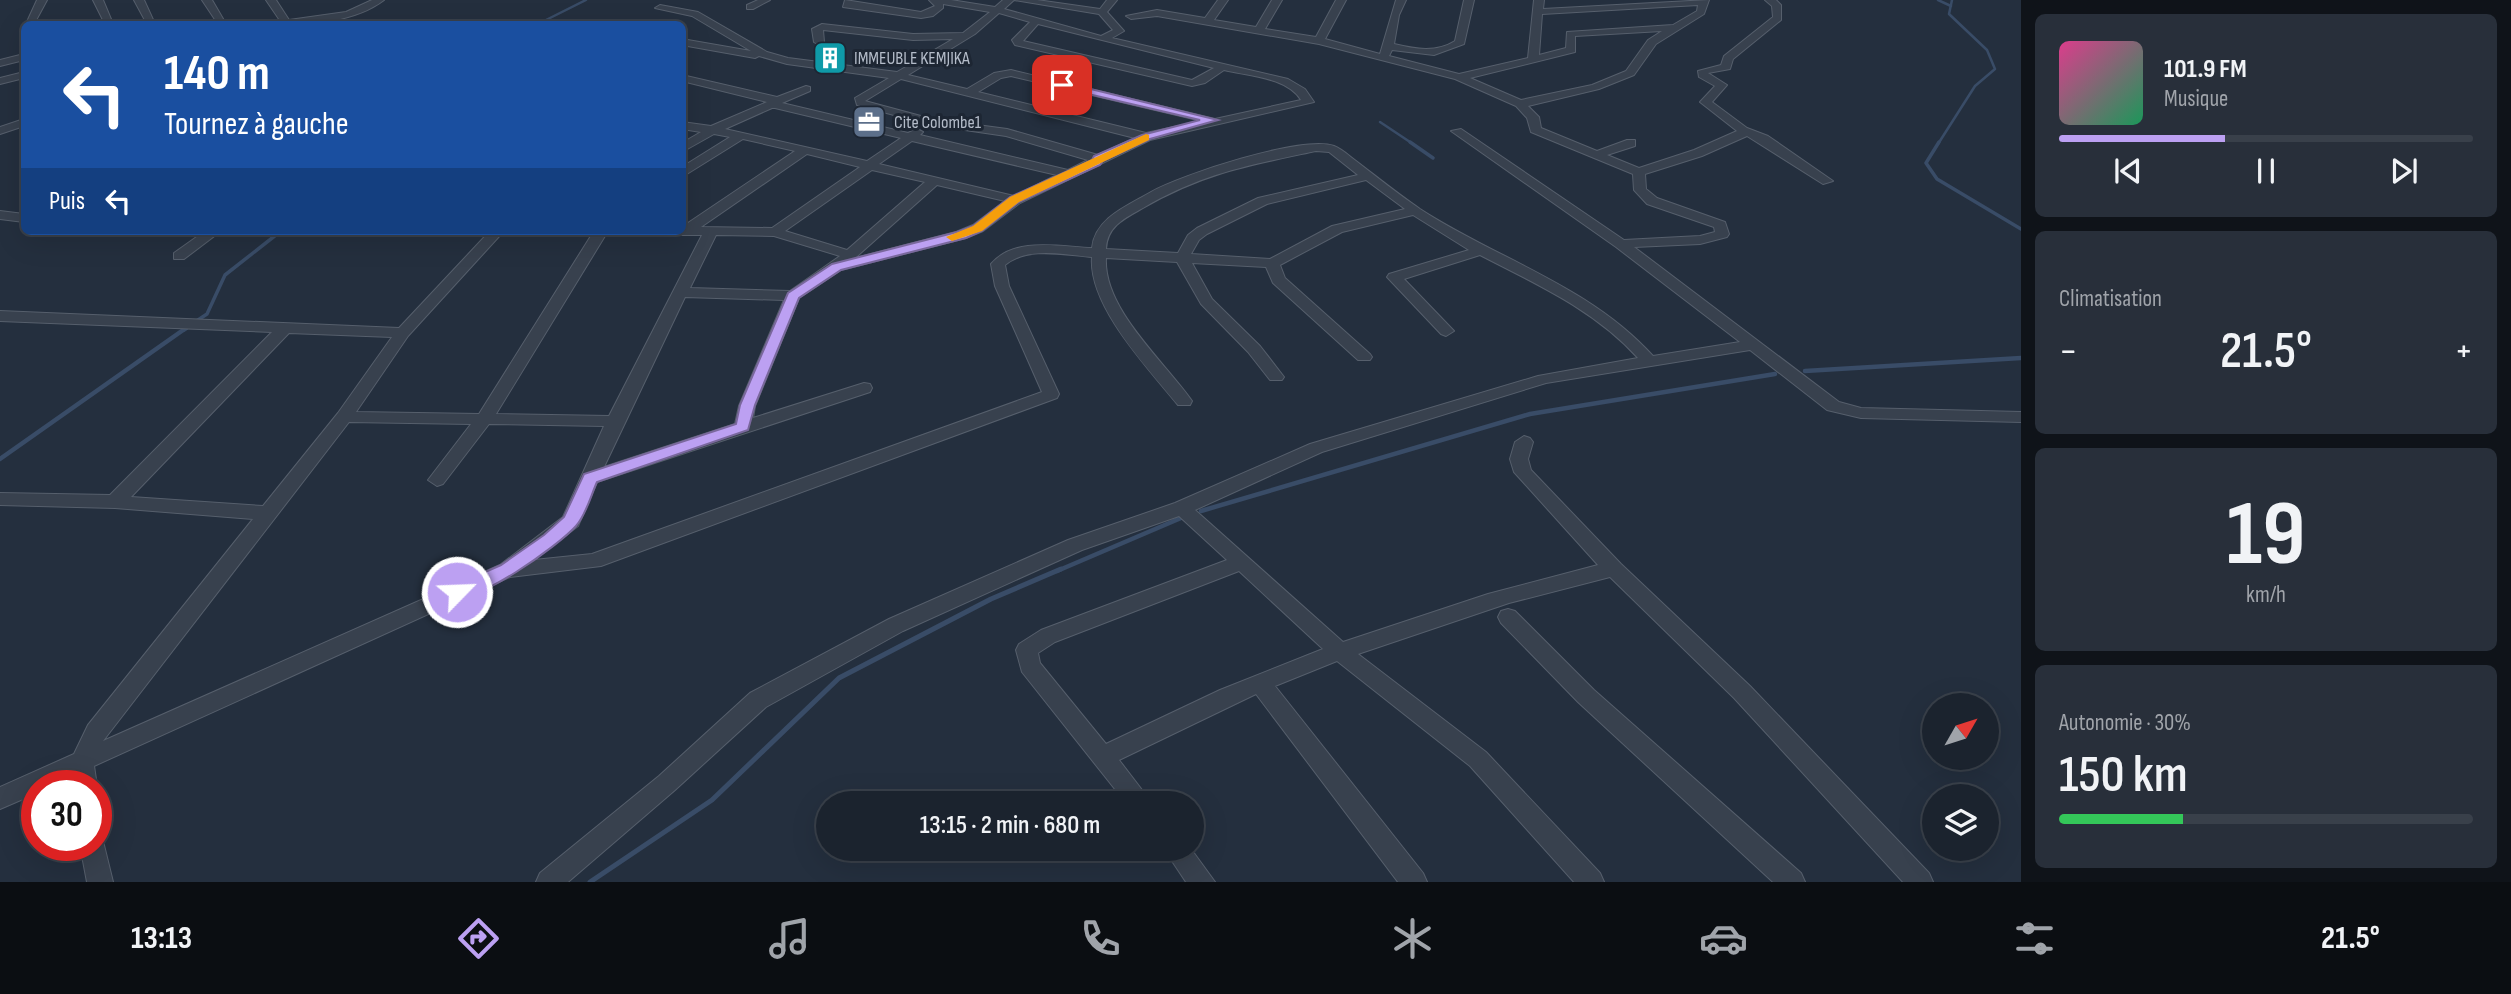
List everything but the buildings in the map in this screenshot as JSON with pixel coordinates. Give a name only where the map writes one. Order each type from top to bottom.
[{"type":"street","points":[[32,21],[42,0]]},
{"type":"street","points":[[98,0],[108,21]]},
{"type":"street","points":[[139,0],[149,21]]},
{"type":"street","points":[[207,0],[220,21]]},
{"type":"street","points":[[271,0],[283,21]]},
{"type":"street","points":[[306,21],[348,15],[379,0]]},
{"type":"street","points":[[750,7],[765,0]]},
{"type":"street","points":[[850,0],[846,5],[920,15],[930,14],[940,6],[934,0]]},
{"type":"street","points":[[836,267],[961,235],[978,228],[1015,200],[1146,137],[1212,120],[1308,102],[1301,91],[1284,81],[1102,39],[998,10],[934,0]]},
{"type":"street","points":[[1009,0],[967,36],[859,100],[860,103],[931,122],[1007,133],[1098,159]]},
{"type":"street","points":[[1018,0],[1058,3],[1102,12],[1119,31],[1102,39]]},
{"type":"street","points":[[1102,12],[1112,0]]},
{"type":"street","points":[[1157,13],[1168,0]]},
{"type":"street","points":[[1208,21],[1223,0]]},
{"type":"street","points":[[1242,44],[1258,29],[1277,0]]},
{"type":"street","points":[[1319,41],[1341,0]]},
{"type":"street","points":[[1383,58],[1389,46],[1389,28],[1401,0]]},
{"type":"street","points":[[1389,46],[1416,53],[1454,47],[1460,42],[1469,0]]},
{"type":"street","points":[[1533,60],[1539,0]]},
{"type":"street","points":[[1726,67],[1728,58],[1778,18],[1776,5],[1770,0]]},
{"type":"street","points":[[1520,104],[1595,87],[1630,73],[1648,46],[1701,12],[1704,1],[1537,12]]},
{"type":"street","points":[[660,8],[695,14],[763,54],[787,61],[900,76],[1146,137]]},
{"type":"street","points":[[1131,16],[1157,13],[1258,29],[1319,41],[1459,77],[1520,104],[1533,117],[1535,130],[1540,133],[1639,172],[1698,153],[1746,131]]},
{"type":"street","points":[[1037,20],[1017,40],[1019,43],[1192,83],[1201,81],[1222,67]]},
{"type":"street","points":[[819,42],[817,29],[830,26],[913,37],[967,36]]},
{"type":"street","points":[[1459,77],[1571,50],[1570,34],[1673,28]]},
{"type":"street","points":[[686,43],[742,54],[763,54]]},
{"type":"street","points":[[0,63],[21,57]]},
{"type":"street","points":[[885,57],[923,62]]},
{"type":"street","points":[[1722,85],[1703,75],[1703,71],[1726,67]]},
{"type":"street","points":[[1726,67],[1733,74],[1706,102],[1714,111],[1764,139],[1827,181]]},
{"type":"street","points":[[969,93],[998,75],[1011,73],[1212,120]]},
{"type":"street","points":[[0,81],[21,76]]},
{"type":"street","points":[[686,80],[1070,174]]},
{"type":"street","points":[[686,147],[712,131],[806,89]]},
{"type":"street","points":[[775,232],[931,122]]},
{"type":"street","points":[[0,131],[21,123]]},
{"type":"street","points":[[686,126],[741,135],[1015,200]]},
{"type":"street","points":[[1457,131],[1621,244],[1833,406],[1852,411],[2021,417]]},
{"type":"street","points":[[686,170],[741,135]]},
{"type":"street","points":[[1594,156],[1631,143]]},
{"type":"street","points":[[1184,401],[1115,314],[1102,285],[1099,252],[1105,227],[1112,220],[1171,186],[1214,169],[1324,146],[1332,149],[1415,211],[1478,249],[1598,313],[1630,338],[1649,362]]},
{"type":"street","points":[[686,230],[805,150]]},
{"type":"street","points":[[1621,244],[1700,240],[1722,234],[1720,225],[1652,201],[1640,190],[1639,172]]},
{"type":"street","points":[[1182,258],[1193,238],[1264,201],[1368,176]]},
{"type":"street","points":[[743,427],[747,405],[793,296],[836,267],[934,181]]},
{"type":"street","points":[[507,570],[594,561],[1051,394],[1002,286],[998,264],[1002,258],[1022,250],[1272,263],[1337,229],[1415,211]]},
{"type":"street","points":[[0,215],[21,218]]},
{"type":"street","points":[[686,231],[775,232],[850,255]]},
{"type":"street","points":[[0,798],[507,570],[571,521],[615,421],[711,231]]},
{"type":"street","points":[[179,257],[209,235]]},
{"type":"street","points":[[83,770],[82,761],[96,732],[344,417],[403,332],[493,235]]},
{"type":"street","points":[[437,480],[484,419],[599,235]]},
{"type":"street","points":[[1446,331],[1394,277],[1473,254],[1478,249]]},
{"type":"street","points":[[1182,258],[1206,301],[1276,377]]},
{"type":"street","points":[[1272,263],[1278,280],[1364,357]]},
{"type":"street","points":[[678,292],[793,296]]},
{"type":"street","points":[[0,316],[403,332]]},
{"type":"street","points":[[115,502],[284,328]]},
{"type":"street","points":[[549,882],[667,783],[758,699],[896,625],[1074,545],[1182,508],[1317,447],[1544,379],[1754,345]]},
{"type":"street","points":[[590,478],[864,388]]},
{"type":"street","points":[[344,417],[615,421]]},
{"type":"street","points":[[1524,442],[1519,458],[1523,472],[1615,569],[1742,692],[1920,882]]},
{"type":"street","points":[[0,499],[115,502],[266,513]]},
{"type":"street","points":[[1182,508],[1338,650],[1478,760],[1591,882]]},
{"type":"street","points":[[1130,791],[1030,666],[1027,650],[1048,636],[1242,562]]},
{"type":"street","points":[[1103,757],[1147,733],[1338,650],[1558,580],[1615,569]]},
{"type":"street","points":[[1508,617],[1586,696],[1792,882]]},
{"type":"street","points":[[1261,684],[1414,882]]},
{"type":"street","points":[[96,861],[100,882]]},
{"type":"street","points":[[1185,861],[1202,882]]},
{"type":"waterway","points":[[544,21],[586,0]]},
{"type":"waterway","points":[[1938,0],[1951,6]]},
{"type":"waterway","points":[[1951,6],[1952,0]]},
{"type":"waterway","points":[[1938,144],[1975,86],[1995,69],[1987,50],[1949,14],[1951,6]]},
{"type":"waterway","points":[[1380,122],[1410,142]]},
{"type":"waterway","points":[[1410,142],[1433,158]]},
{"type":"waterway","points":[[1939,142],[1926,163],[1937,179],[2021,229]]},
{"type":"waterway","points":[[195,322],[207,314],[225,275],[276,235]]},
{"type":"waterway","points":[[184,330],[188,327]]},
{"type":"waterway","points":[[0,459],[186,328]]},
{"type":"waterway","points":[[1805,371],[2021,358]]},
{"type":"waterway","points":[[1201,511],[1530,414],[1775,374]]},
{"type":"waterway","points":[[1057,571],[1181,518]]},
{"type":"waterway","points":[[590,882],[712,800],[839,678],[991,599],[1061,569]]},
{"type":"slow traffic","points":[[952,237],[978,228],[1015,200],[1146,137]]},
{"type":"place","name":"IMMEUBLE KEMJIKA","points":[[830,58]]},
{"type":"place","name":"Cite Colombe1","points":[[869,122]]},
{"type":"route","points":[[457,592],[507,570],[551,539],[571,521],[590,478],[743,427],[747,405],[793,296],[836,267],[961,235],[978,228],[1015,200],[1146,137],[1212,120],[1062,85]]}]
